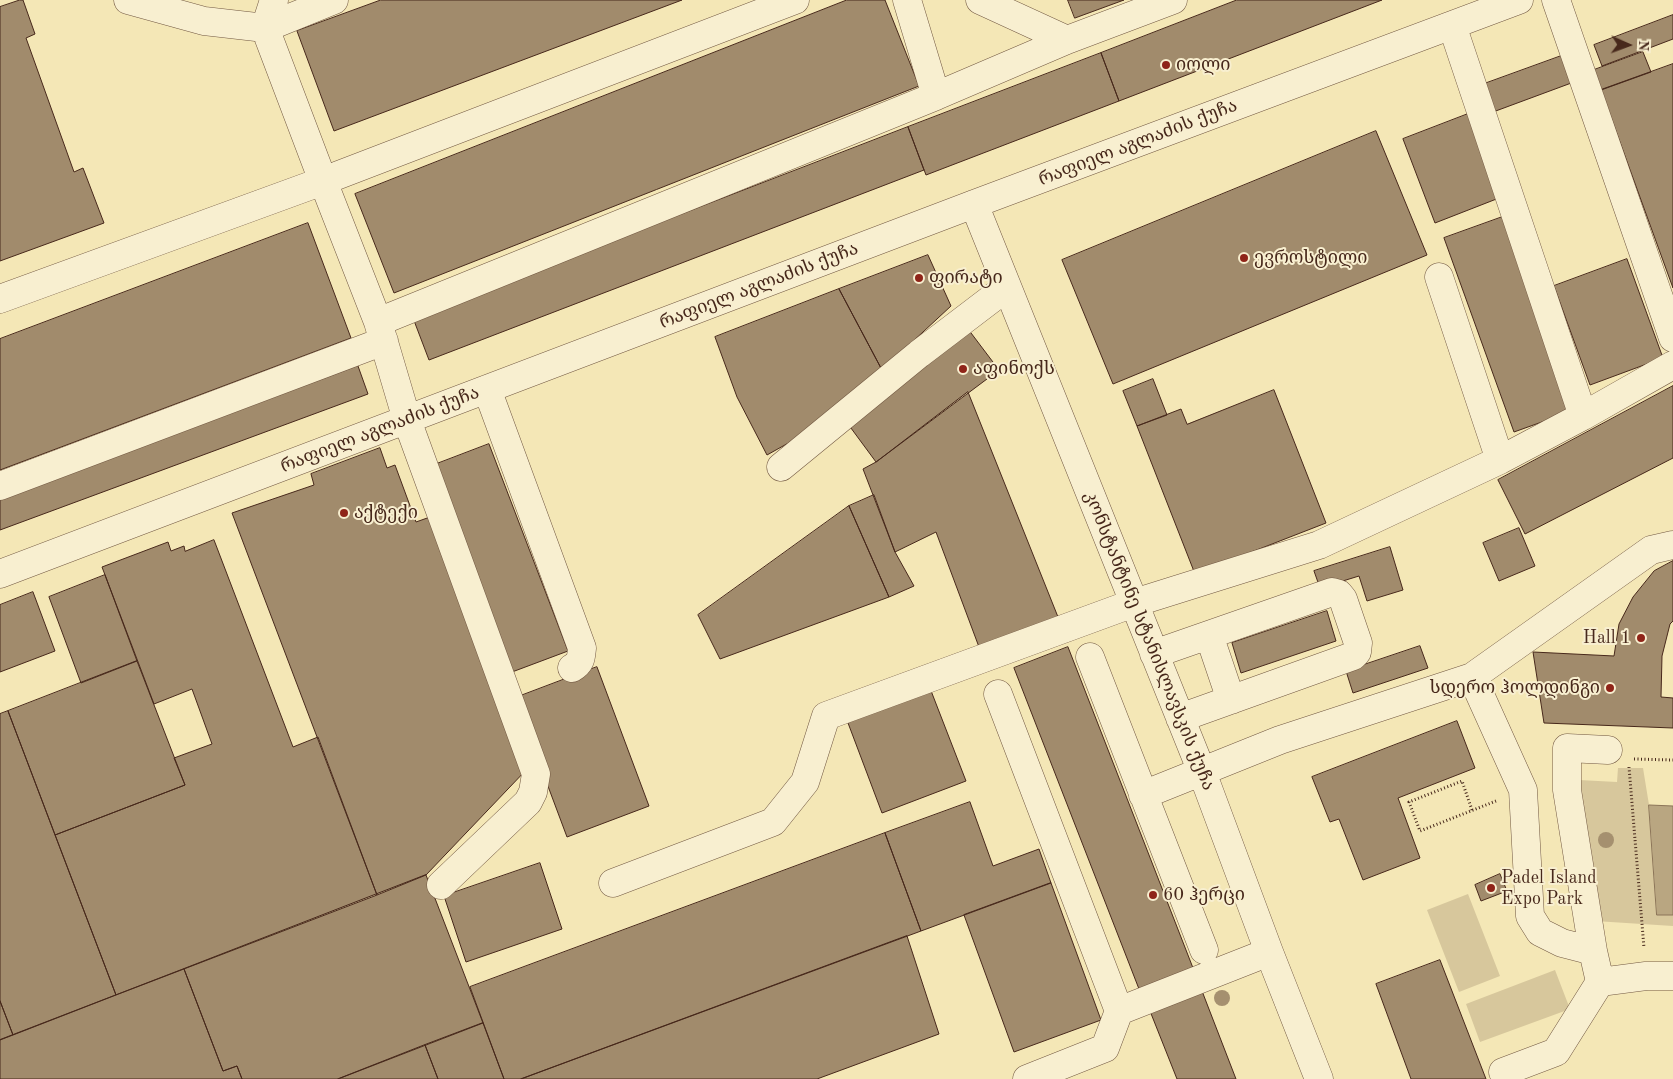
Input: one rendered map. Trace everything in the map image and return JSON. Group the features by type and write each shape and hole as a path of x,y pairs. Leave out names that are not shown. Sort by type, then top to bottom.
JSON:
{"street":[{"path":"128,0 204,21 265,28 334,0"},
{"path":"274,0 265,28 381,331 407,420 536,774 533,792 528,802 441,885"},
{"path":"0,300 323,181 795,0"},
{"path":"907,0 936,96"},
{"path":"980,0 1067,40"},
{"path":"0,486 381,331 1067,40 1173,0"},
{"name":"რაფიელ აგლაძის ქუჩა","path":"0,574 974,204 1519,0"},
{"path":"1556,0 1673,338"},
{"path":"1452,25 1583,416"},
{"name":"კონსტანტინე სტანისლავსკის ქუჩა","path":"974,204 1202,772 1319,1079"},
{"path":"1439,277 1500,460"},
{"path":"781,467 919,354 1007,287"},
{"path":"613,883 773,822 805,782 826,716 1134,603 1319,545 1500,460 1673,365"},
{"path":"487,389 582,648 581,660 578,665 572,668"},
{"path":"1143,795 1280,740 1472,677 1651,550 1673,545"},
{"path":"1154,654 1332,592 1340,594 1343,598 1358,643 1357,652 1353,656 1180,718"},
{"path":"1209,635 1231,700"},
{"path":"1090,657 1204,950"},
{"path":"1472,677 1523,790 1530,916 1540,932 1562,944 1593,951"},
{"path":"998,694 1119,1011 1105,1048 1027,1079"},
{"path":"1503,1072 1556,1052 1600,982 1593,951 1567,790 1567,748 1608,750"},
{"path":"1119,1011 1269,952"},
{"path":"1600,982 1646,976 1673,976"}],"path":[{"path":"1646,976 1629,768 1630,759 1673,760"},
{"path":"1472,810 1462,781 1409,802 1420,831 1523,790"}],"shaded area":[{"path":"1618,768 1643,768 1649,805 1657,914 1673,915 1673,926 1595,921 1579,780 1617,782"},
{"path":"1649,805 1673,806 1673,915 1657,915"},
{"path":"1468,894 1500,976 1459,992 1427,910"},
{"path":"1555,970 1570,1009 1480,1042 1466,1004"}],"building":[{"path":"23,0 35,34 26,38 74,172 83,168 104,223 0,261 0,7"},
{"path":"381,0 682,0 334,131 297,31"},
{"path":"847,0 885,0 919,86 394,293 355,194"},
{"path":"1068,0 1124,0 1075,18"},
{"path":"1237,0 1382,0 1119,101 1101,53"},
{"path":"1673,15 1673,39 1602,66 1594,45"},
{"path":"1643,52 1651,72 1601,90 1594,70"},
{"path":"1101,53 1119,101 926,175 908,127"},
{"path":"1564,55 1574,82 1493,112 1484,84"},
{"path":"1673,64 1673,288 1601,90"},
{"path":"1468,114 1499,198 1435,223 1403,139"},
{"path":"908,127 924,170 429,360 413,318"},
{"name":"ევროსტილი","path":"1376,131 1427,255 1113,384 1062,260"},
{"path":"1508,215 1578,409 1514,432 1444,238"},
{"path":"308,223 351,338 0,470 0,339"},
{"path":"928,255 951,306 882,370 839,289"},
{"path":"1627,259 1663,358 1590,385 1554,286"},
{"path":"839,289 882,370 817,427 767,455 737,397 715,337"},
{"path":"968,329 999,370 876,462 845,420"},
{"path":"358,366 368,394 0,530 0,499"},
{"path":"1153,379 1167,415 1137,426 1123,391"},
{"path":"1673,386 1673,458 1525,534 1498,480"},
{"path":"1274,390 1326,523 1195,574 1137,426 1181,409 1187,424"},
{"path":"968,392 1058,617 979,647 936,532 895,552 863,469 876,462"},
{"path":"489,444 568,651 512,672 434,465"},
{"path":"380,448 387,468 395,465 416,522 430,517 528,768 426,875 377,895 232,513 314,485 311,474"},
{"path":"874,495 895,552 914,586 889,597 849,506"},
{"path":"849,506 889,597 720,659 698,615"},
{"path":"1519,528 1535,566 1499,581 1483,543"},
{"path":"214,540 293,747 318,737 377,895 116,995 55,835 185,785 174,758 212,744 192,689 154,704 102,567 168,542 171,551 184,546 185,551"},
{"path":"1390,547 1403,590 1367,601 1359,576 1320,588 1314,571"},
{"name":"Hall 1","path":"1673,561 1673,621 1670,624 1662,656 1661,697 1673,698 1673,728 1544,723 1533,652 1614,656 1619,624 1633,597 1654,571"},
{"path":"105,575 137,661 81,683 49,597"},
{"path":"33,592 55,651 0,672 0,605"},
{"path":"1327,611 1336,641 1241,673 1232,643"},
{"path":"1420,646 1428,668 1353,693 1346,671"},
{"path":"1068,647 1193,968 1139,989 1014,668"},
{"path":"137,661 185,785 55,835 8,711"},
{"path":"597,667 649,806 567,837 515,698"},
{"path":"928,683 966,781 882,813 845,715"},
{"path":"8,711 116,995 13,1035 0,1001 0,714"},
{"path":"1457,721 1475,768 1398,798 1420,858 1363,880 1339,819 1330,822 1312,777"},
{"path":"970,802 993,866 1039,849 1051,883 921,931 885,833"},
{"path":"885,833 921,931 521,1079 504,1079 470,987"},
{"path":"540,863 562,929 466,962 444,896"},
{"name":"Padel Island Expo Park","path":"1500,874 1507,891 1481,901 1475,885"},
{"path":"426,875 483,1023 338,1079 242,1079 237,1066 223,1071 184,969"},
{"path":"1051,883 1101,1020 1014,1052 964,915"},
{"path":"907,936 939,1034 817,1079 521,1079"},
{"path":"1440,960 1486,1079 1411,1079 1376,984"},
{"path":"184,969 223,1071 237,1066 242,1079 0,1079 0,1040"},
{"path":"1202,991 1236,1079 1177,1079 1150,1011"},
{"path":"0,1001 13,1035 0,1040"},
{"path":"483,1023 504,1079 438,1079 425,1045"},
{"path":"425,1045 438,1079 338,1079"}],"place":[{"name":"იოლი","path":"1166,65"},
{"name":"ევროსტილი","path":"1244,258"},
{"name":"ფირატი","path":"919,278"},
{"name":"აფინოქს","path":"963,369"},
{"name":"აქტექი","path":"344,513"},
{"name":"Hall 1","path":"1641,638"},
{"name":"სდერო ჰოლდინგი","path":"1610,688"},
{"name":"Padel Island Expo Park","path":"1491,888"},
{"name":"60 ჰერცი","path":"1153,895"}]}
